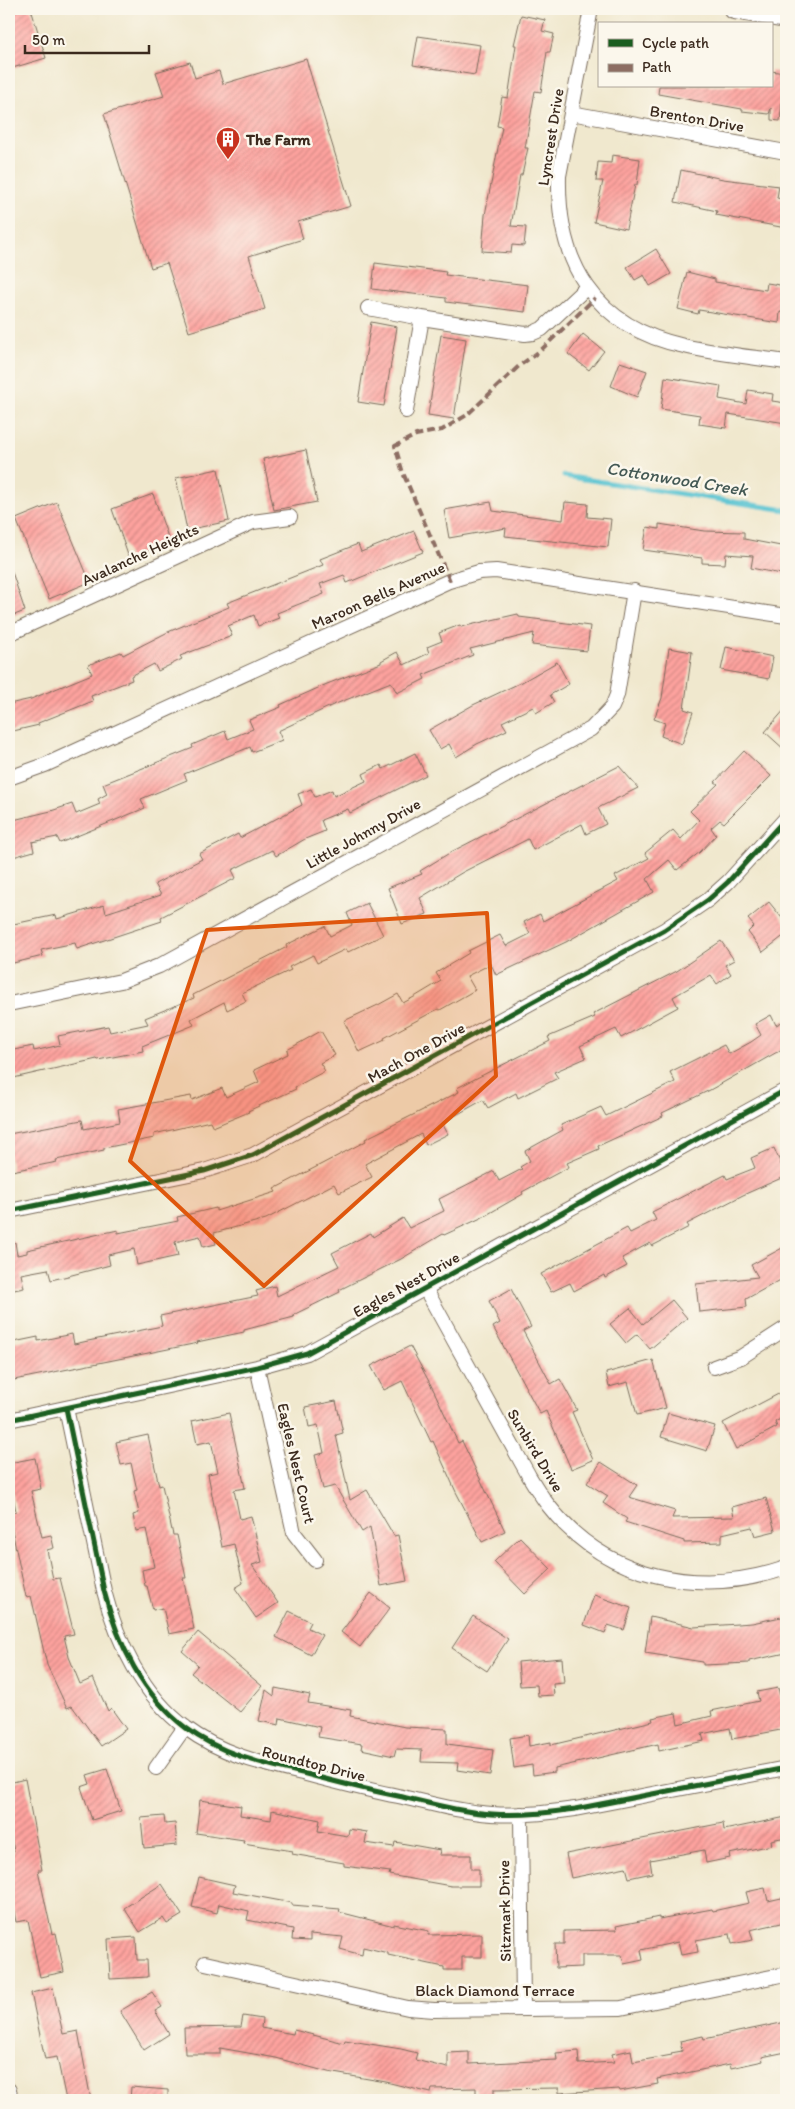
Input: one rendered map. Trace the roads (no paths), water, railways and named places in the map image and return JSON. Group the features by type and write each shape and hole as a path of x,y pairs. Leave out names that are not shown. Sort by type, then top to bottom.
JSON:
{"main road":[{"path":"734,9 786,18"}],"street":[{"name":"Lyncrest Drive","path":"591,9 559,176 558,201 562,228 571,257 587,287 607,310 622,321 652,337 684,346 786,362"},
{"name":"Brenton Drive","path":"571,113 786,152"},
{"path":"368,308 525,334 534,333 542,329 587,287"},
{"path":"406,411 422,318"},
{"name":"Avalanche Heights","path":"9,634 253,522 290,517"},
{"name":"Maroon Bells Avenue","path":"9,778 46,765 464,576 479,572 496,571 786,616"},
{"name":"Little Johnny Drive","path":"9,1004 121,981 159,966 591,728 612,707 617,695 634,591"},
{"name":"Mach One Drive","path":"9,1211 204,1171 253,1155 664,930 708,900 728,882 786,818"},
{"name":"Eagles Nest Drive","path":"9,1420 257,1367 307,1353 786,1090"},
{"name":"Sunbird Drive","path":"425,1288 529,1476 548,1505 591,1546 621,1563 649,1574 678,1581 707,1583 738,1580 786,1568"},
{"path":"714,1367 740,1357 786,1328"},
{"name":"Eagles Nest Court","path":"257,1367 294,1533 315,1560"},
{"name":"Roundtop Drive","path":"66,1408 111,1619 132,1664 161,1704 185,1727 206,1741 238,1756 261,1763 373,1791 470,1812 521,1814 575,1809 786,1768"},
{"path":"156,1768 185,1727"},
{"name":"Sitzmark Drive","path":"521,1814 523,2008"},
{"name":"Black Diamond Terrace","path":"204,1963 421,2010 622,2008 786,1974"},
{"path":"9,2090 11,2100"}],"waterway":[{"name":"Cottonwood Creek","path":"564,476 786,510"}],"place":[{"name":"The Farm","path":"228,160"}]}
